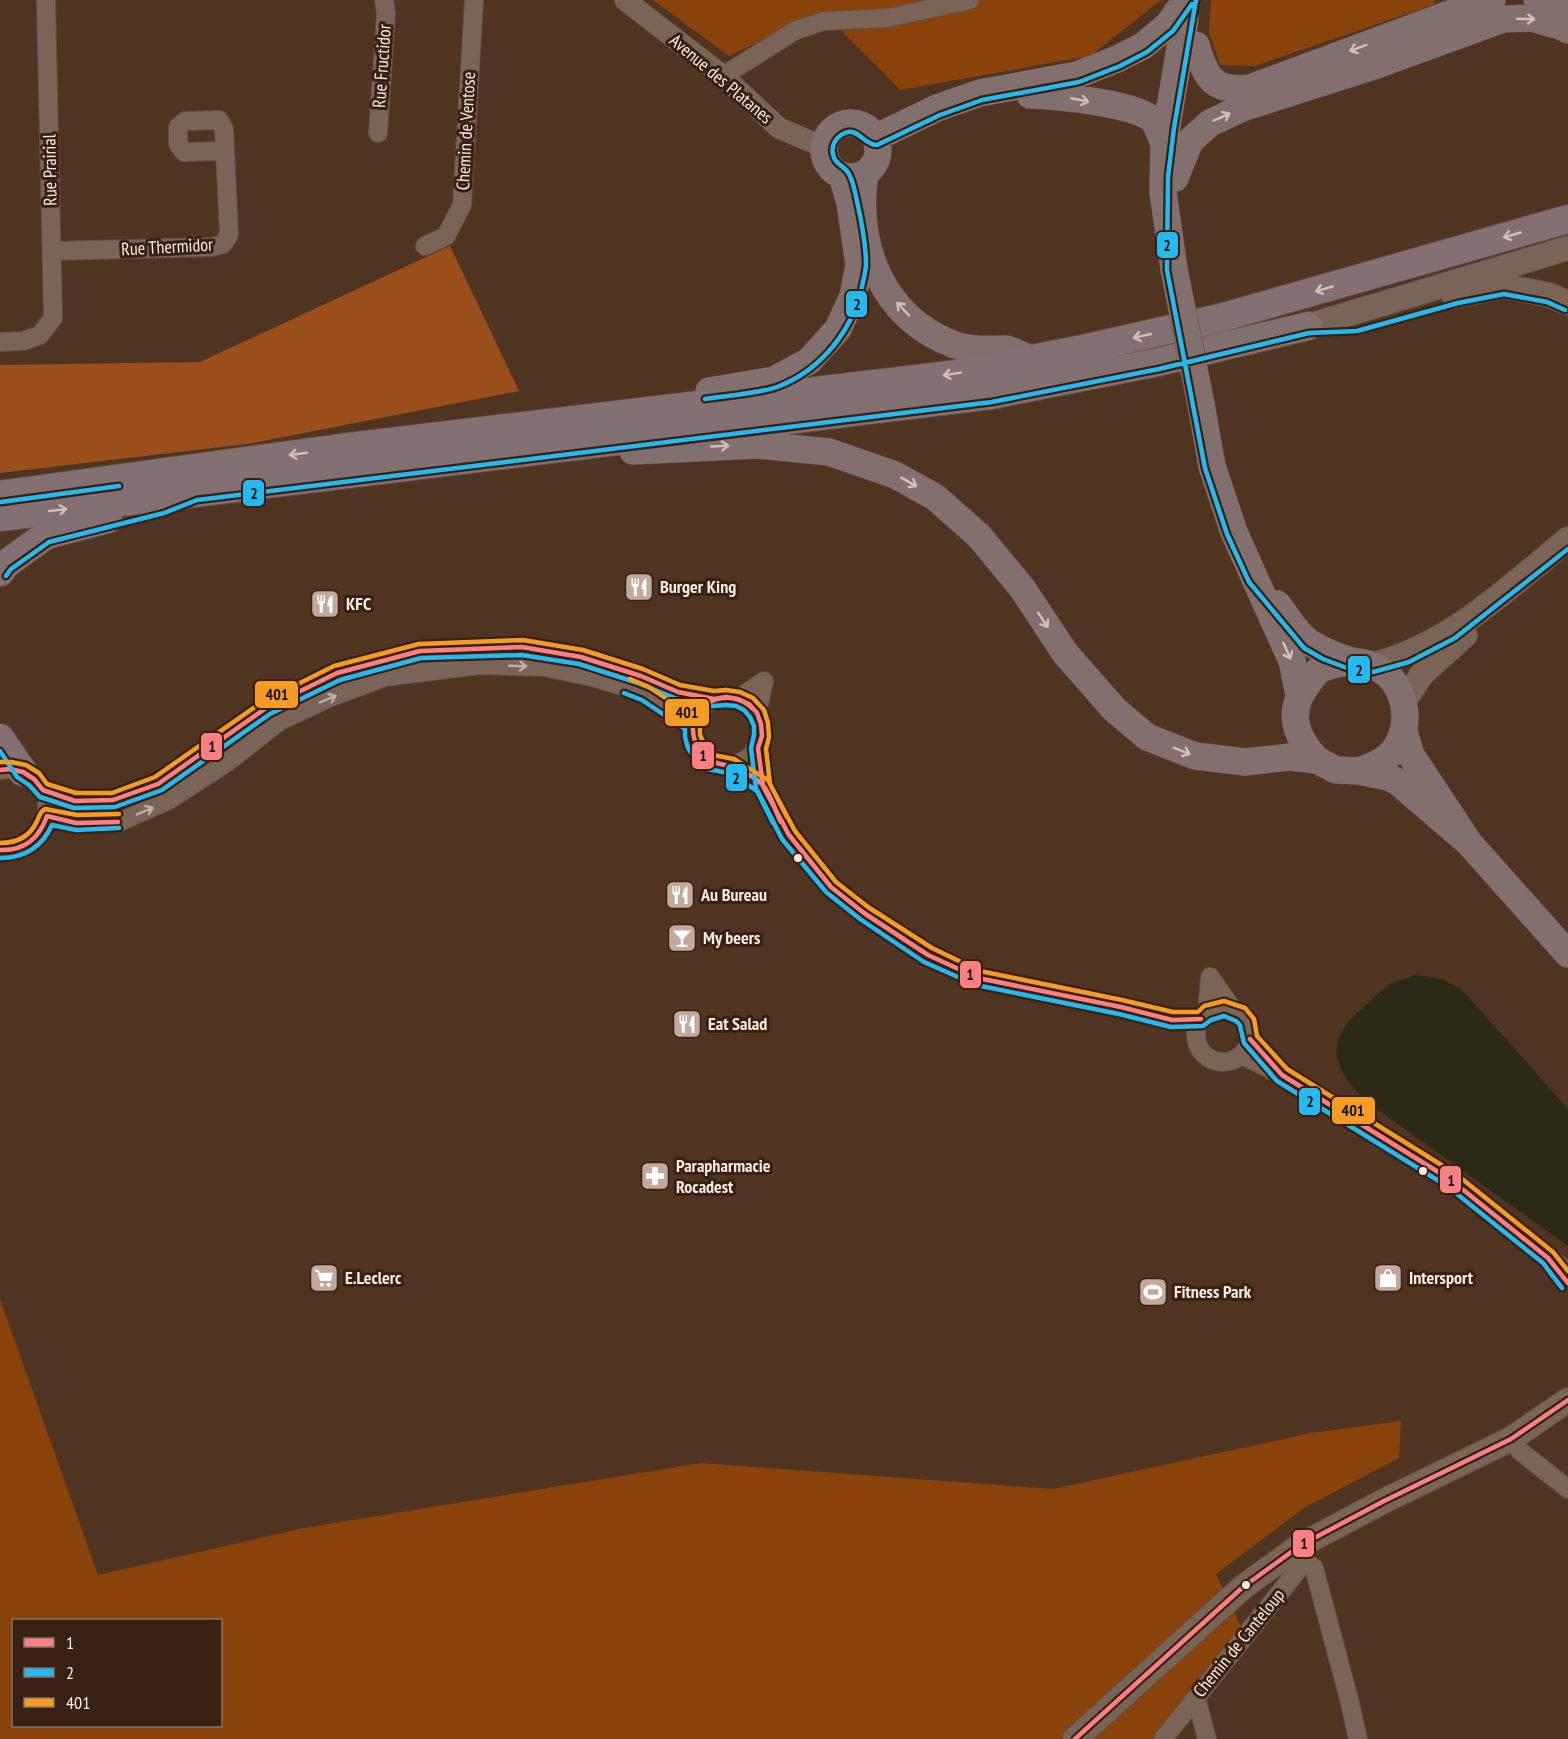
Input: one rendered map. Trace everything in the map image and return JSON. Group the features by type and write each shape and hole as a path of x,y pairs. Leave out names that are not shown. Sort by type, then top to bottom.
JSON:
{"highway":[{"path":"0,495 356,446 939,376 1031,359 1220,318 1568,219"},
{"path":"0,517 991,394 1158,363 1308,326"},
{"path":"0,572 6,564 46,535 162,506 195,493"},
{"path":"0,738 22,777"}],"main road":[{"path":"875,138 937,108 980,93 1077,75 1117,58 1143,46 1168,25 1187,0"},
{"path":"1187,0 1164,143 1163,192 1174,269 1212,466 1234,532 1292,661 1299,694"},
{"path":"1174,269 1175,178 1181,129 1204,0"},
{"path":"1537,0 1568,9"},
{"path":"1196,45 1204,71 1215,83 1231,90 1250,88 1473,9 1503,19 1532,18 1568,30"},
{"path":"1175,178 1190,141 1210,123 1242,108 1371,68 1473,9"},
{"path":"980,93 1061,96 1136,111 1154,121 1164,143"},
{"path":"843,124 862,125 875,138 878,153 876,161 854,174 835,172 825,159 825,143 829,135 843,124"},
{"path":"854,174 862,194 863,230 871,260 889,294 905,312 939,338 957,346 983,351 1008,349 1031,359"},
{"path":"356,446 513,415 714,391 774,380 808,361 838,329 853,296 859,265 850,203 854,174"},
{"path":"1308,326 1568,248"},
{"path":"1308,326 1356,324 1456,296 1504,286 1549,295 1568,303"},
{"path":"452,460 758,444 829,452 895,475 935,497 979,536 1022,588 1065,653 1114,709 1148,737 1195,756 1245,762 1290,757 1317,760"},
{"path":"1568,539 1452,632 1406,655 1319,670 1299,694 1295,709 1296,726 1303,745 1317,760 1336,770 1359,771 1388,777 1398,782 1469,843 1568,954"},
{"path":"1404,701 1422,674 1456,641 1568,554"},
{"path":"1255,578 1308,642 1326,652 1361,663 1393,680 1404,701 1406,718 1404,732 1394,751 1379,763 1359,771"},
{"path":"1404,732 1411,755 1469,843"},
{"path":"1075,1739 1243,1587 1303,1553 1384,1501 1511,1439 1567,1403"}],"street":[{"name":"Rue Prairial","path":"0,342 23,341 40,335 53,318 46,0"},
{"name":"Rue Fructidor","path":"378,133 386,14 384,0"},
{"name":"Chemin de Ventose","path":"425,246 446,236 462,205 474,0"},
{"name":"Avenue des Platanes","path":"625,0 723,76 779,128 814,143 825,143"},
{"path":"723,76 796,30 824,21 887,18 970,0"},
{"name":"Rue Thermidor","path":"52,251 212,247 223,243 230,234 225,151"},
{"path":"22,777 75,801 113,800 158,784 266,708 337,672 420,651 522,647 581,657 640,676 678,693 714,699 726,697 738,699 749,704 757,713 762,736 758,748 751,757 741,763 731,766 710,762 695,746 692,736 696,715 704,705 714,699"},
{"path":"48,816 76,823 119,822 169,800 229,761 280,721 331,697 395,675 479,665 544,667 592,677 645,693 693,725"},
{"path":"738,699 764,681 757,713"},
{"path":"758,748 763,786 789,835 831,887 864,913 928,955 978,978 1121,1007 1172,1020 1201,1022 1225,1008 1233,1010 1247,1022 1246,1047 1234,1060 1216,1062 1201,1053 1201,1022 1210,977 1233,1010"},
{"path":"731,766 763,786"},
{"path":"0,850 15,850 37,838 48,816 47,802 22,777"},
{"path":"1246,1047 1282,1075 1451,1180 1568,1272"},
{"path":"1548,1258 1568,1283"},
{"path":"1511,1439 1520,1451 1568,1489"},
{"path":"1303,1553 1314,1568 1358,1739"},
{"name":"Chemin de Canteloup","path":"1163,1739 1303,1553"},
{"path":"1196,1698 1206,1739"}],"shaded area":[{"path":"653,0 1161,0 1090,56 900,90 823,12 729,56"},
{"path":"1211,0 1435,0 1433,5 1255,66 1220,65 1209,32"},
{"path":"450,246 519,391 247,444 0,473 0,365 200,362"},
{"path":"1417,975 1442,979 1462,990 1568,1109 1568,1246 1370,1104 1347,1079 1340,1067 1337,1055 1338,1043 1352,1018 1387,986"},
{"path":"0,1299 98,1575 304,1528 701,1463 1053,1489 1311,1433 1401,1421 1399,1458 1304,1508 1216,1574 1242,1629 1159,1739 0,1739"}],"transit line":[{"name":"2","path":"1196,0 1168,177 1167,270 1205,468 1227,534 1249,582 1304,648 1323,659 1347,668 1373,672 1409,662 1455,638 1568,549"},
{"name":"2","path":"705,399 761,391 793,380 822,359 834,346 852,316 859,299 866,269 866,257 862,224 852,181 847,171 834,157 833,146 839,137 847,132 856,133 868,142 877,145 940,115 982,100 1079,82 1120,66 1147,52 1173,31 1192,4"},
{"name":"2","path":"6,576 11,569 49,542 164,513 197,500 992,402 1159,369 1309,333 1357,331 1458,303 1504,294 1547,302 1565,310"},
{"name":"2","path":"1,502 119,486"},
{"name":"401","path":"0,762 26,765 39,773 47,784 76,793 112,793 155,777 262,702 334,666 419,644 523,640 583,650 643,669 680,685 714,691 740,692 753,698 764,710 768,723 769,737 766,749 770,784 795,831 836,882 868,907 932,948 980,971 1173,1012 1198,1012 1204,1006 1224,1001 1245,1008 1254,1019 1257,1036 1287,1069 1456,1174 1553,1252 1568,1271"},
{"name":"1","path":"0,770 10,769 23,772 34,779 43,790 75,801 113,800 158,784 266,708 337,673 420,651 522,647 581,657 641,676 678,692 714,699 726,697 738,699 749,704 757,713 761,724 762,736 758,748 763,786 789,835 831,887 864,913 928,955 978,978 1121,1007 1172,1020 1201,1019"},
{"name":"2","path":"0,751 17,777 29,785 40,797 74,808 115,807 162,790 270,714 340,680 421,658 522,655 579,664 638,683 677,699 713,706 736,706 744,710 754,726 751,748 756,788 782,839 826,892 860,919 924,962 976,985 1171,1027 1203,1026 1211,1020 1224,1016 1236,1021 1240,1025 1244,1043 1277,1081 1447,1186 1543,1263 1562,1288"},
{"name":"401","path":"630,679 649,687 698,720 700,735 707,750 713,755 734,759 768,780 787,817"},
{"name":"2","path":"624,693 642,700 685,729 688,748 696,760 707,769 729,773 757,791 773,823"},
{"name":"1","path":"753,709 743,701 731,698 720,698 710,702 695,718 693,729 695,741 701,753 708,760 738,769 762,784 781,822"},
{"name":"401","path":"0,843 12,842 27,835 45,809 77,815 119,814"},
{"name":"1","path":"0,850 9,850 30,842 40,831 47,816 76,823 118,822"},
{"name":"2","path":"0,858 17,856 31,850 43,839 52,825 76,830 119,828"},
{"name":"1","path":"1250,1039 1282,1075 1451,1180 1548,1258 1568,1283"},
{"name":"1","path":"1075,1739 1243,1587 1301,1545 1384,1501 1511,1439 1568,1400"}],"place":[{"name":"Burger King","path":"639,587"},
{"name":"KFC","path":"325,604"},
{"name":"Au Bureau","path":"680,895"},
{"name":"My beers","path":"682,938"},
{"name":"Eat Salad","path":"687,1024"},
{"name":"Parapharmacie Rocadest","path":"655,1176"},
{"name":"E.Leclerc","path":"324,1278"},
{"name":"Intersport","path":"1388,1278"},
{"name":"Fitness Park","path":"1153,1292"}]}
